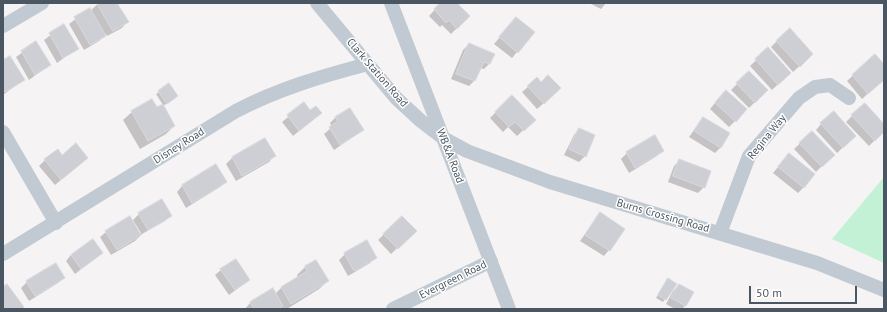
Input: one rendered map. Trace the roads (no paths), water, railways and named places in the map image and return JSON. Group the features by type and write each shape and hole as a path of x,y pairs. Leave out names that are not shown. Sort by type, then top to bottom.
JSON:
{"street":[{"path":"3,26 42,3"},
{"name":"Clark Station Road","path":"317,3 408,110 443,138"},
{"name":"WB&A Road","path":"394,5 443,138 509,309"},
{"name":"Disney Road","path":"3,254 56,223 230,114 255,101 324,75 368,64"},
{"name":"Regina Way","path":"720,233 749,156 799,98 815,87 830,85 848,98"},
{"path":"3,132 56,223"},
{"name":"Burns Crossing Road","path":"443,138 467,151 542,179 817,263 884,290"},
{"name":"Evergreen Road","path":"393,309 491,261"}]}
